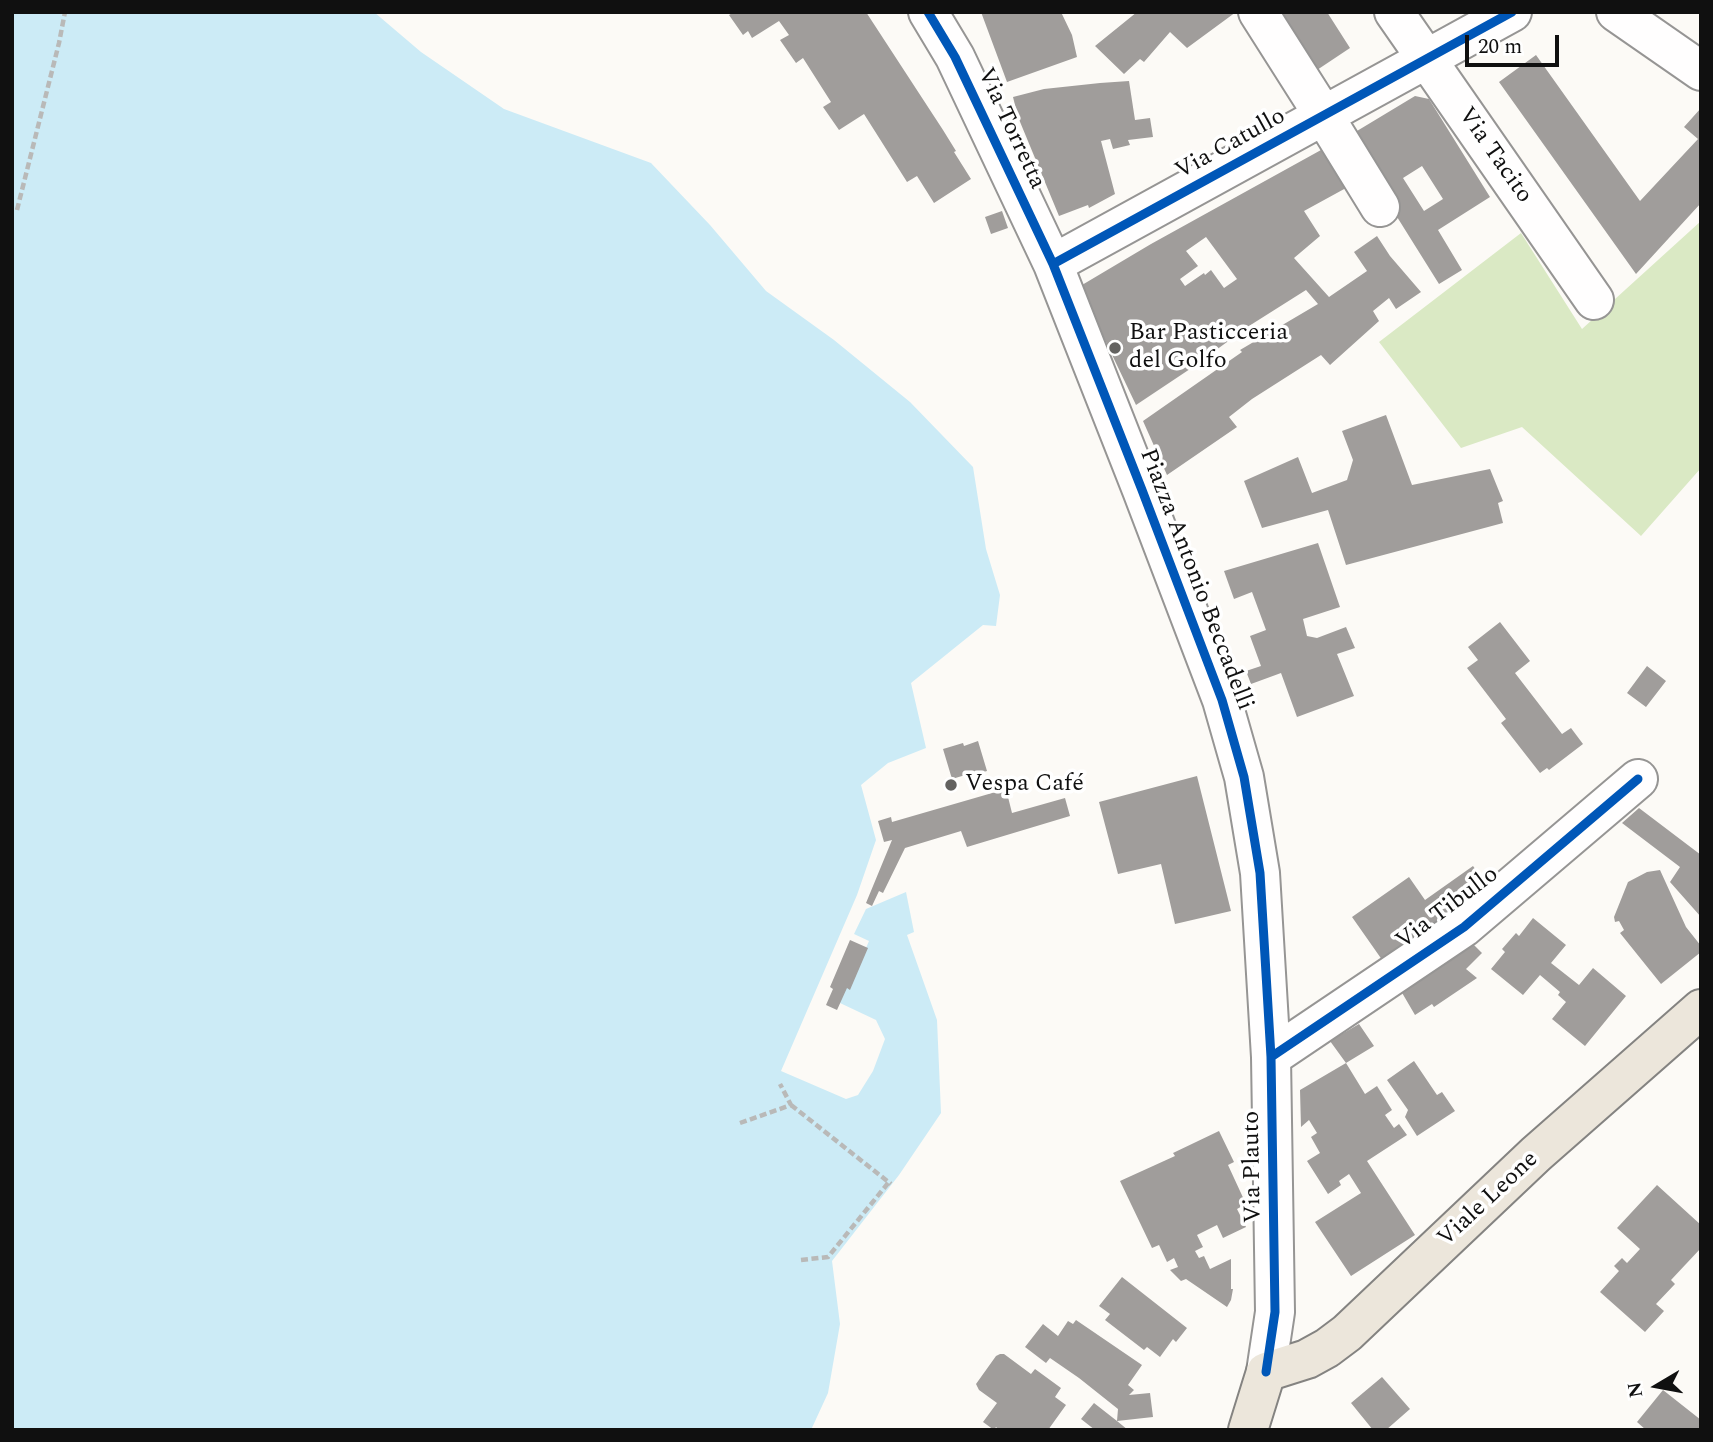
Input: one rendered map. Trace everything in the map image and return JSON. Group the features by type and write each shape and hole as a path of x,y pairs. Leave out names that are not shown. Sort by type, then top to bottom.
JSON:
{"main road":[{"name":"Viale Leone","path":"1266,1372 1307,1359 1347,1333 1536,1154 1701,1009"},
{"name":"Via Plauto","path":"1248,1430 1266,1372"}],"street":[{"name":"Via Torretta","path":"928,12 955,57 1053,264"},
{"path":"1258,12 1380,207"},
{"name":"Via Tacito","path":"1394,12 1594,300"},
{"name":"Via Catullo","path":"1053,264 1512,12"},
{"path":"1616,12 1701,71"},
{"name":"Piazza Antonio Beccadelli","path":"1053,264 1222,700 1244,777 1260,873 1266,961"},
{"name":"Via Tibullo","path":"1271,1057 1464,927 1638,779"},
{"name":"Via Plauto","path":"1266,961 1271,1057 1275,1312 1266,1372"}],"path":[{"path":"17,210 65,12"},
{"path":"780,1084 791,1105 890,1183 828,1257 801,1260"},
{"path":"740,1123 791,1105"}],"green space":[{"path":"1701,221 1701,468 1641,536 1522,427 1461,448 1379,342 1521,233 1582,329"}],"water":[{"path":"14,12 374,12 421,52 504,109 651,163 710,225 766,291 834,340 910,402 973,467 986,549 1000,595 996,626 983,625 911,683 926,748 888,763 861,785 876,840 857,895 781,1071 846,1099 858,1095 873,1071 885,1039 876,1020 840,1003 844,985 851,983 869,941 854,934 866,909 906,892 914,932 907,935 937,1020 941,1113 899,1175 832,1261 840,1324 828,1393 811,1430 12,1430"}],"building":[{"path":"734,12 866,12 943,130 971,179 934,203 917,176 907,182 864,114 839,130 823,107 831,102 803,58 796,63 780,40 789,35 779,21 752,38 748,31 743,35 729,15"},
{"path":"981,12 1061,12 1072,35 1077,57 1007,82"},
{"path":"1137,12 1236,12 1187,48 1170,32 1144,62 1140,59 1124,74 1095,46"},
{"path":"1270,12 1327,12 1350,48 1311,74"},
{"path":"1536,55 1640,201 1698,139 1684,127 1701,108 1701,203 1636,274 1499,82"},
{"path":"1129,81 1135,120 1150,118 1153,137 1128,140 1130,145 1113,149 1110,139 1101,141 1115,194 1089,208 1088,205 1059,216 1018,117 1013,97 1044,89"},
{"path":"1415,96 1429,99 1490,197 1438,230 1462,270 1439,284 1347,137","holes":["1422,166 1443,199 1424,211 1403,178"]},
{"path":"1321,150 1346,188 1304,211 1320,236 1294,258 1329,297 1367,271 1354,252 1377,236 1390,256 1421,292 1396,309 1389,298 1373,311 1379,321 1330,365 1321,355 1252,399 1229,417 1237,427 1167,475 1143,421 1242,352 1240,350 1318,304 1306,290 1249,326 1136,405 1094,317 1082,285","holes":["1206,237 1237,279 1224,288 1211,270 1185,286 1180,279 1198,266 1186,251"]},
{"path":"1002,211 1008,228 991,234 985,217"},
{"path":"1386,415 1412,485 1490,469 1503,501 1498,503 1503,523 1346,565 1328,510 1262,528 1244,481 1298,457 1312,493 1347,480 1353,460 1342,431"},
{"path":"1318,543 1340,607 1303,619 1307,636 1317,638 1346,627 1355,648 1337,654 1354,696 1297,717 1281,673 1251,684 1246,671 1261,666 1250,636 1266,630 1252,592 1234,599 1224,571"},
{"path":"1500,622 1530,661 1515,673 1562,734 1571,728 1583,744 1549,770 1547,768 1540,773 1501,723 1506,719 1467,668 1478,660 1468,647"},
{"path":"1647,666 1666,681 1646,707 1627,693"},
{"path":"978,741 987,771 952,779 943,749"},
{"path":"1197,776 1231,911 1175,924 1161,864 1118,874 1099,802"},
{"path":"1006,789 1012,813 1065,798 1070,816 967,847 961,831 905,848 883,893 879,891 872,906 866,903 892,840 884,842 878,821 891,817 892,822"},
{"path":"1639,808 1701,855 1701,917 1670,882 1680,867 1622,823"},
{"path":"1473,866 1491,891 1392,974 1352,917 1409,877 1425,900"},
{"path":"1660,870 1686,927 1701,946 1701,952 1661,984 1620,933 1624,930 1619,921 1615,922 1614,917 1628,882 1647,872"},
{"path":"1533,918 1566,945 1551,963 1579,985 1593,968 1626,996 1585,1046 1552,1019 1566,1002 1558,995 1560,992 1540,975 1523,995 1491,969 1505,952 1502,949 1516,933 1519,936"},
{"path":"850,940 868,948 850,990 847,988 837,1010 826,1005 833,989 830,987"},
{"path":"1470,941 1482,953 1466,969 1477,978 1434,1007 1432,1004 1415,1015 1401,991"},
{"path":"1359,1024 1374,1046 1346,1063 1330,1041"},
{"path":"1414,1061 1437,1095 1442,1092 1455,1111 1417,1136 1405,1117 1408,1110 1387,1080"},
{"path":"1346,1063 1365,1094 1377,1086 1392,1110 1385,1115 1394,1128 1399,1124 1407,1135 1367,1161 1415,1235 1351,1276 1315,1222 1361,1193 1349,1174 1339,1181 1341,1185 1328,1194 1307,1161 1320,1153 1311,1137 1317,1133 1309,1120 1301,1127 1300,1090"},
{"path":"1219,1131 1234,1162 1228,1165 1246,1204 1237,1209 1246,1227 1223,1238 1217,1225 1197,1235 1203,1247 1195,1251 1199,1258 1204,1256 1210,1269 1231,1259 1233,1289 1227,1307 1186,1279 1181,1281 1170,1270 1178,1267 1174,1258 1167,1262 1159,1245 1152,1248 1120,1181 1175,1156 1173,1153"},
{"path":"1657,1185 1701,1225 1701,1248 1671,1280 1675,1284 1656,1304 1664,1311 1645,1332 1600,1292 1619,1271 1614,1266 1622,1258 1627,1263 1640,1249 1617,1228"},
{"path":"1122,1277 1187,1328 1176,1342 1173,1339 1160,1357 1147,1347 1144,1350 1105,1320 1110,1314 1099,1306"},
{"path":"1076,1320 1142,1365 1128,1385 1134,1390 1129,1395 1150,1393 1153,1417 1117,1421 1118,1409 1050,1358 1046,1363 1025,1347 1043,1324 1058,1336 1068,1321 1073,1324"},
{"path":"1000,1354 1004,1354 1031,1374 1035,1369 1061,1388 1055,1397 1066,1405 1048,1430 999,1430 996,1427 994,1430 983,1422 997,1403 979,1390 976,1384"},
{"path":"1382,1377 1410,1409 1386,1430 1373,1430 1351,1403"},
{"path":"1663,1390 1701,1420 1701,1430 1646,1430 1637,1422"},
{"path":"1094,1403 1128,1430 1095,1430 1081,1419"}],"cycle path":[{"path":"928,12 955,57 1053,264 1222,700 1244,777 1260,873 1271,1057 1275,1312 1266,1372"},
{"path":"1053,264 1512,12"},
{"path":"1271,1057 1464,927 1638,779"}],"place":[{"name":"Bar Pasticceria del Golfo","path":"1115,348"},
{"name":"Vespa Café","path":"951,785"}]}
